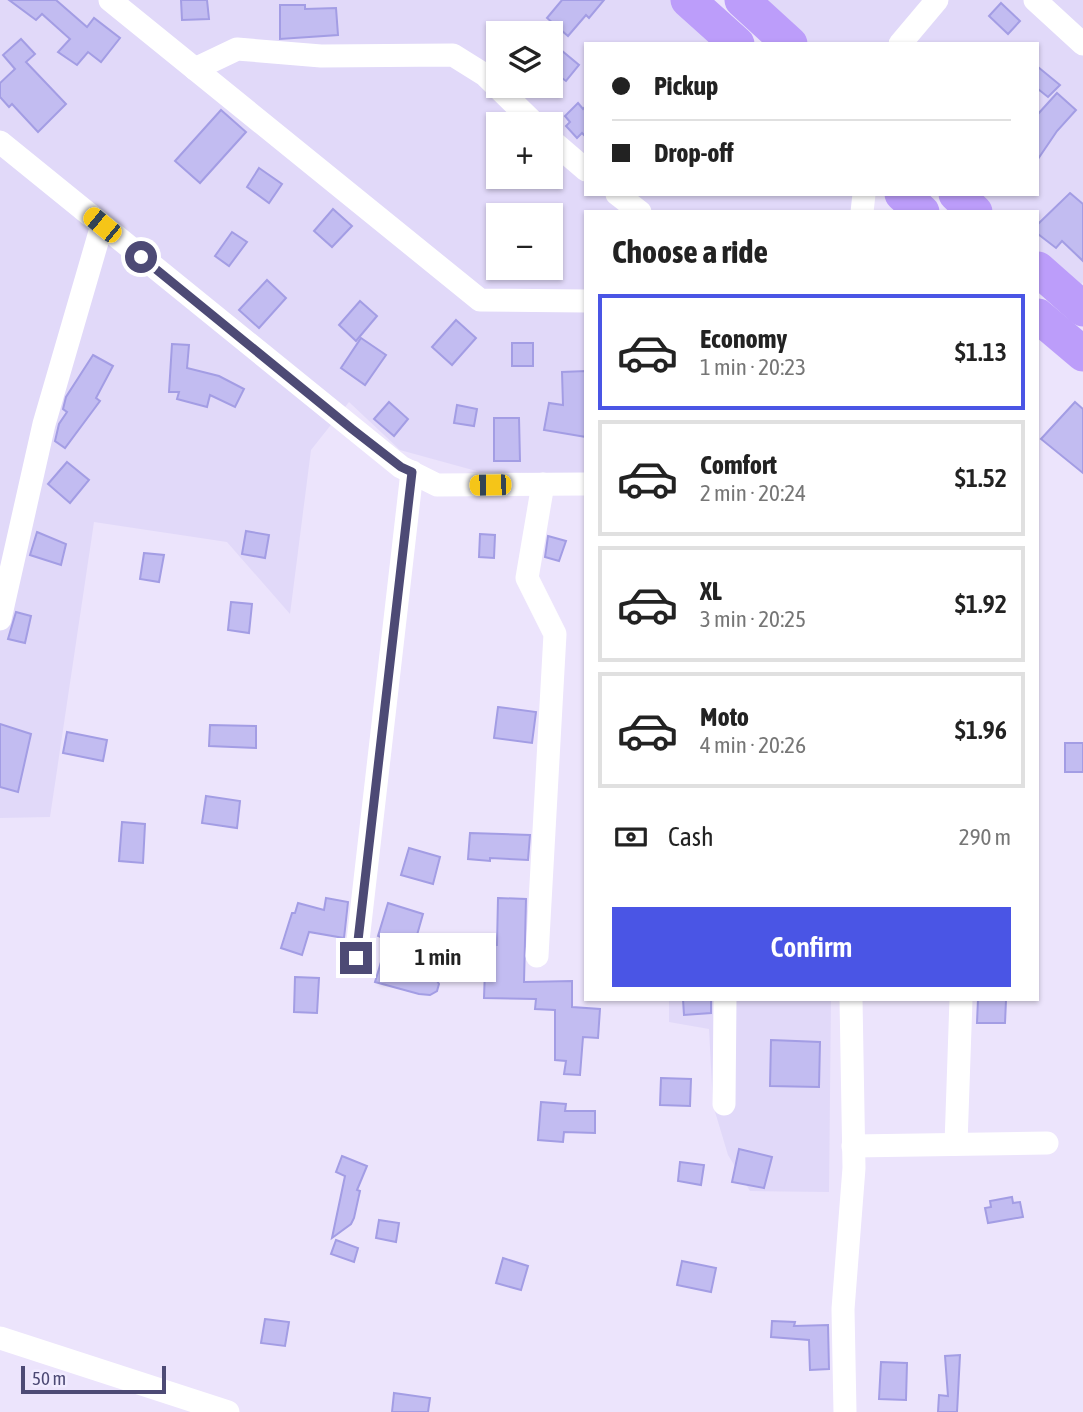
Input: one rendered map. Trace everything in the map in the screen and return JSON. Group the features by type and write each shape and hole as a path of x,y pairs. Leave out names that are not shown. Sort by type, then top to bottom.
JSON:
{"main road":[{"path":"688,0 735,42"},
{"path":"742,0 788,42"},
{"path":"904,196 920,210"},
{"path":"958,196 973,210"},
{"path":"1039,270 1081,302"},
{"path":"1039,317 1083,354"}],"street":[{"path":"110,0 480,300 584,301"},
{"path":"902,42 937,0"},
{"path":"1035,0 1083,44"},
{"path":"195,69 237,49 321,56 453,55 485,75 524,112"},
{"path":"0,142 401,467 437,485 584,484"},
{"path":"563,150 584,168"},
{"path":"620,196 637,210"},
{"path":"0,619 44,424 102,225"},
{"path":"356,958 412,472"},
{"path":"537,956 555,634 527,578 543,484"},
{"path":"724,1104 726,1001"},
{"path":"845,1412 843,1309 854,1168 851,1001"},
{"path":"956,1144 961,1001"},
{"path":"853,1146 1047,1143"},
{"path":"0,1338 228,1412"}],"shaded area":[{"path":"0,0 688,0 735,42 584,42 584,196 863,196 860,210 584,210 584,474 480,472 400,450 349,402 311,450 290,614 227,542 94,522 50,817 0,818"},
{"path":"728,0 1083,0 1083,282 1065,302 1039,278 1039,210 963,210 947,196 1039,196 1039,42 775,42"},
{"path":"669,1001 831,1001 829,1192 750,1191 728,1155 713,1105 709,1029 669,1022"}],"building":[{"path":"9,0 56,0 87,27 94,18 120,38 101,62 88,52 77,65 58,52 70,39 42,14 36,20"},
{"path":"181,0 207,0 209,19 182,20"},
{"path":"562,0 604,0 589,18 586,15 568,36 563,32 563,21 550,21 547,18"},
{"path":"1001,3 1020,21 1008,34 989,16"},
{"path":"280,5 305,5 305,9 336,8 338,35 280,39"},
{"path":"21,39 35,54 26,62 66,104 38,132 12,104 9,107 0,97 0,83 15,69 3,55"},
{"path":"563,52 579,65 566,81 563,79"},
{"path":"1039,68 1060,85 1048,97 1039,90"},
{"path":"1057,93 1076,110 1039,158 1039,113"},
{"path":"578,103 584,108 584,135 582,133 577,138 566,126 570,122 565,116"},
{"path":"221,110 246,132 200,183 175,161"},
{"path":"259,168 282,184 269,203 247,187"},
{"path":"1070,193 1083,204 1083,261 1062,241 1056,248 1039,235 1039,223"},
{"path":"333,209 352,226 332,247 314,231"},
{"path":"232,232 247,242 229,266 215,256"},
{"path":"267,280 286,298 259,328 239,310"},
{"path":"360,301 377,316 356,341 339,325"},
{"path":"456,320 476,338 452,365 432,347"},
{"path":"361,338 386,355 365,385 341,368"},
{"path":"512,343 533,343 533,366 512,366"},
{"path":"172,344 189,345 187,368 219,376 244,389 235,407 210,395 207,407 177,399 179,392 169,392"},
{"path":"93,355 113,366 96,398 100,401 65,448 55,441 59,424 67,412 63,409 66,397"},
{"path":"584,371 584,437 544,430 549,403 563,405 562,372"},
{"path":"389,402 408,419 394,436 374,419"},
{"path":"1075,402 1083,409 1083,473 1041,439"},
{"path":"457,405 477,409 474,426 454,423"},
{"path":"494,418 519,418 520,461 494,461"},
{"path":"67,462 89,480 70,503 48,484"},
{"path":"246,531 269,535 265,558 242,554"},
{"path":"37,532 66,544 61,565 30,555"},
{"path":"480,534 495,535 494,558 479,557"},
{"path":"548,536 566,541 559,561 545,557"},
{"path":"144,553 164,555 159,582 140,579"},
{"path":"231,602 252,604 249,633 228,630"},
{"path":"16,612 31,616 25,643 8,639"},
{"path":"498,707 536,712 532,743 494,738"},
{"path":"0,724 31,734 18,792 0,787"},
{"path":"210,725 256,726 256,748 209,746"},
{"path":"67,732 107,740 103,761 63,753"},
{"path":"1065,743 1083,743 1083,772 1065,772"},
{"path":"206,796 240,801 237,828 202,823"},
{"path":"122,822 145,824 143,863 119,861"},
{"path":"470,833 530,835 528,860 468,859"},
{"path":"409,848 440,857 433,884 401,875"},
{"path":"326,898 348,902 344,938 309,932 302,955 281,948 298,903 324,910"},
{"path":"498,898 526,899 524,982 572,981 572,1007 600,1009 598,1038 583,1037 580,1075 564,1074 566,1061 555,1060 555,1010 535,1009 536,999 484,998 485,969 491,970 494,945 497,945"},
{"path":"388,903 423,914 417,935 388,940 378,936"},
{"path":"384,952 421,962 418,975 435,978 439,984 437,991 430,995 419,994 375,982"},
{"path":"295,977 319,978 317,1013 294,1012"},
{"path":"683,1001 711,1001 711,1013 684,1015"},
{"path":"978,1001 1006,1001 1005,1023 977,1023"},
{"path":"771,1040 820,1042 819,1087 770,1086"},
{"path":"661,1078 691,1079 690,1106 660,1105"},
{"path":"541,1102 566,1104 565,1111 595,1111 595,1133 564,1132 563,1142 538,1140"},
{"path":"739,1149 772,1157 764,1188 732,1182"},
{"path":"342,1156 367,1166 357,1190 360,1191 354,1218 351,1224 332,1238 345,1176 336,1172"},
{"path":"680,1162 704,1165 701,1185 678,1181"},
{"path":"1012,1197 1013,1203 1020,1202 1023,1217 988,1223 985,1208 991,1207 990,1201"},
{"path":"379,1220 399,1223 396,1242 376,1238"},
{"path":"336,1240 358,1248 354,1262 331,1254"},
{"path":"503,1258 528,1266 521,1290 496,1283"},
{"path":"682,1261 716,1268 711,1292 677,1285"},
{"path":"265,1319 289,1322 285,1346 261,1343"},
{"path":"772,1321 795,1322 794,1326 828,1325 829,1369 810,1370 809,1340 771,1337"},
{"path":"960,1355 957,1412 938,1412 939,1395 948,1396 945,1356"},
{"path":"881,1362 907,1363 906,1400 879,1399"},
{"path":"394,1393 430,1398 428,1412 392,1412"}],"route":[{"path":"141,257 352,429 401,467 412,472 356,958"}]}
